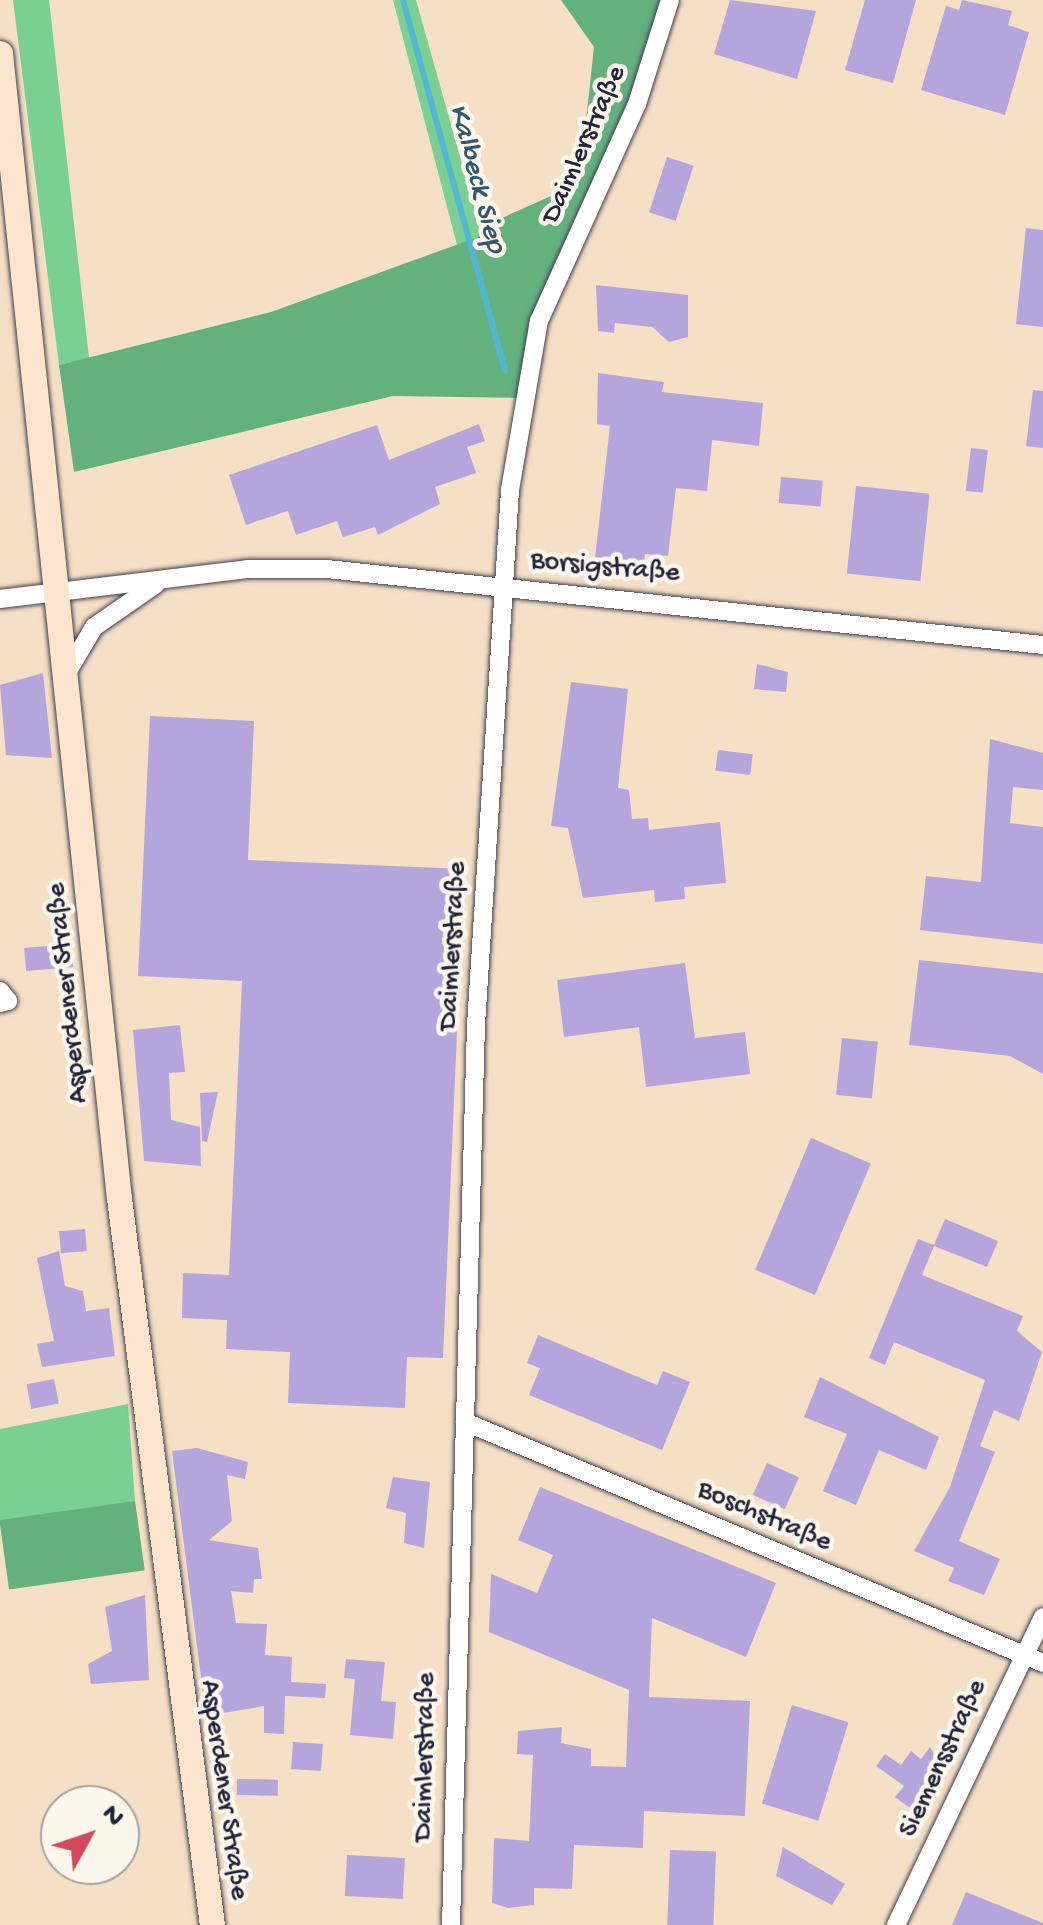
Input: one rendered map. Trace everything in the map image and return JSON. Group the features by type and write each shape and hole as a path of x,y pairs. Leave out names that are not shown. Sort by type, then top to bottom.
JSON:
{"main road":[{"name":"Asperdener Straße","path":"0,53 68,672 119,1198 212,1925"}],"street":[{"name":"Daimlerstraße","path":"451,1925 464,1422 502,586 540,321 637,104 670,0"},
{"name":"Borsigstraße","path":"0,599 60,597 161,581 327,570 1043,645"},
{"path":"68,672 94,627 161,581"},
{"name":"Boschstraße","path":"464,1422 1043,1664"},
{"name":"Siemensstraße","path":"896,1925 1043,1618"}],"green space":[{"path":"13,0 49,0 89,358 59,365"},
{"path":"393,0 416,0 480,228 479,237 457,245"},
{"path":"561,0 670,0 571,246 524,398 393,396 74,472 59,365 271,312 478,237 480,228 562,191 586,121 594,47"},
{"path":"128,1404 135,1501 0,1525 0,1429"},
{"path":"135,1501 145,1570 9,1589 0,1520"}],"building":[{"path":"730,0 816,11 797,79 714,54"},
{"path":"865,0 916,0 893,83 845,70"},
{"path":"962,0 1012,11 1008,25 1029,32 1005,115 921,90 946,6 959,10"},
{"path":"667,157 694,166 676,221 649,212"},
{"path":"1026,228 1043,230 1043,327 1016,324"},
{"path":"596,285 688,295 688,337 669,342 652,327 615,323 614,333 598,331"},
{"path":"598,373 664,382 662,392 763,403 759,446 712,440 707,491 676,488 668,556 645,554 643,573 594,567 610,426 597,424"},
{"path":"1033,390 1043,391 1043,448 1026,446"},
{"path":"479,424 485,441 467,447 476,473 435,487 440,504 378,535 375,527 343,537 337,521 296,535 288,511 246,525 229,475 377,425 389,460"},
{"path":"971,448 988,450 983,493 966,491"},
{"path":"781,477 823,481 821,507 779,503"},
{"path":"856,486 930,494 920,581 847,574"},
{"path":"757,664 788,672 786,692 754,689"},
{"path":"43,673 52,758 6,755 0,685"},
{"path":"571,682 628,689 618,788 629,790 632,819 648,818 649,830 720,822 726,883 684,887 685,899 655,902 654,890 583,898 568,828 551,826"},
{"path":"150,716 254,721 248,860 464,869 443,1358 407,1357 405,1408 288,1403 290,1352 226,1349 227,1320 182,1318 183,1273 229,1275 242,981 138,976"},
{"path":"990,739 1043,753 1043,790 1013,787 1010,823 1043,827 1043,944 920,930 926,876 981,882"},
{"path":"718,750 753,754 750,775 715,771"},
{"path":"71,944 73,967 26,971 24,948"},
{"path":"919,960 1043,973 1043,1074 1010,1056 909,1045"},
{"path":"685,963 695,1038 745,1032 750,1074 646,1087 639,1027 564,1037 557,980"},
{"path":"180,1025 185,1072 169,1073 171,1120 200,1127 201,1166 144,1161 133,1030"},
{"path":"842,1038 878,1042 872,1098 836,1095"},
{"path":"218,1092 207,1142 202,1141 200,1093"},
{"path":"811,1138 871,1163 815,1295 755,1270"},
{"path":"945,1219 998,1241 987,1267 934,1246 922,1275 1023,1316 1017,1331 1042,1352 1019,1421 994,1410 980,1446 995,1452 959,1541 1000,1559 984,1595 948,1581 954,1568 914,1551 950,1487 985,1380 894,1342 885,1365 869,1358 918,1239 934,1245"},
{"path":"85,1229 87,1251 61,1253 59,1231"},
{"path":"59,1251 65,1286 83,1291 86,1311 109,1308 115,1356 42,1367 37,1344 54,1341 37,1258"},
{"path":"538,1335 657,1385 663,1371 690,1382 662,1450 529,1395 540,1368 527,1363"},
{"path":"820,1377 939,1437 926,1470 879,1450 856,1505 823,1491 847,1434 804,1417"},
{"path":"54,1379 59,1404 31,1409 27,1384"},
{"path":"197,1448 248,1462 245,1479 227,1475 232,1521 209,1540 258,1548 262,1579 254,1579 253,1593 231,1591 236,1623 267,1624 265,1655 292,1657 291,1682 326,1684 325,1698 285,1696 284,1734 264,1733 264,1706 206,1716 172,1451"},
{"path":"767,1463 799,1477 785,1509 753,1495"},
{"path":"393,1477 430,1482 424,1548 404,1543 406,1513 386,1508"},
{"path":"540,1487 776,1583 746,1657 652,1618 649,1697 750,1701 745,1816 644,1811 643,1848 574,1845 572,1889 534,1888 534,1905 508,1908 492,1903 494,1838 529,1841 533,1755 517,1754 518,1731 562,1727 561,1743 591,1749 591,1766 626,1767 629,1690 489,1632 491,1574 537,1593 553,1555 518,1540"},
{"path":"145,1595 149,1680 91,1684 88,1664 112,1651 105,1607"},
{"path":"346,1659 385,1662 381,1701 396,1702 393,1739 350,1735 355,1679 344,1678"},
{"path":"792,1705 848,1722 818,1821 762,1803"},
{"path":"293,1742 323,1744 321,1771 291,1769"},
{"path":"930,1747 947,1776 918,1814 895,1797 904,1786 876,1766 885,1754 901,1765 911,1751 921,1759"},
{"path":"237,1779 278,1780 278,1796 237,1795"},
{"path":"783,1847 845,1884 832,1905 776,1876"},
{"path":"670,1850 716,1852 713,1925 667,1925"},
{"path":"347,1855 405,1858 403,1899 345,1896"},
{"path":"966,1892 1043,1923 1043,1925 952,1925"}],"waterway":[{"name":"Kalbeck Siep","path":"403,0 505,370"}]}
